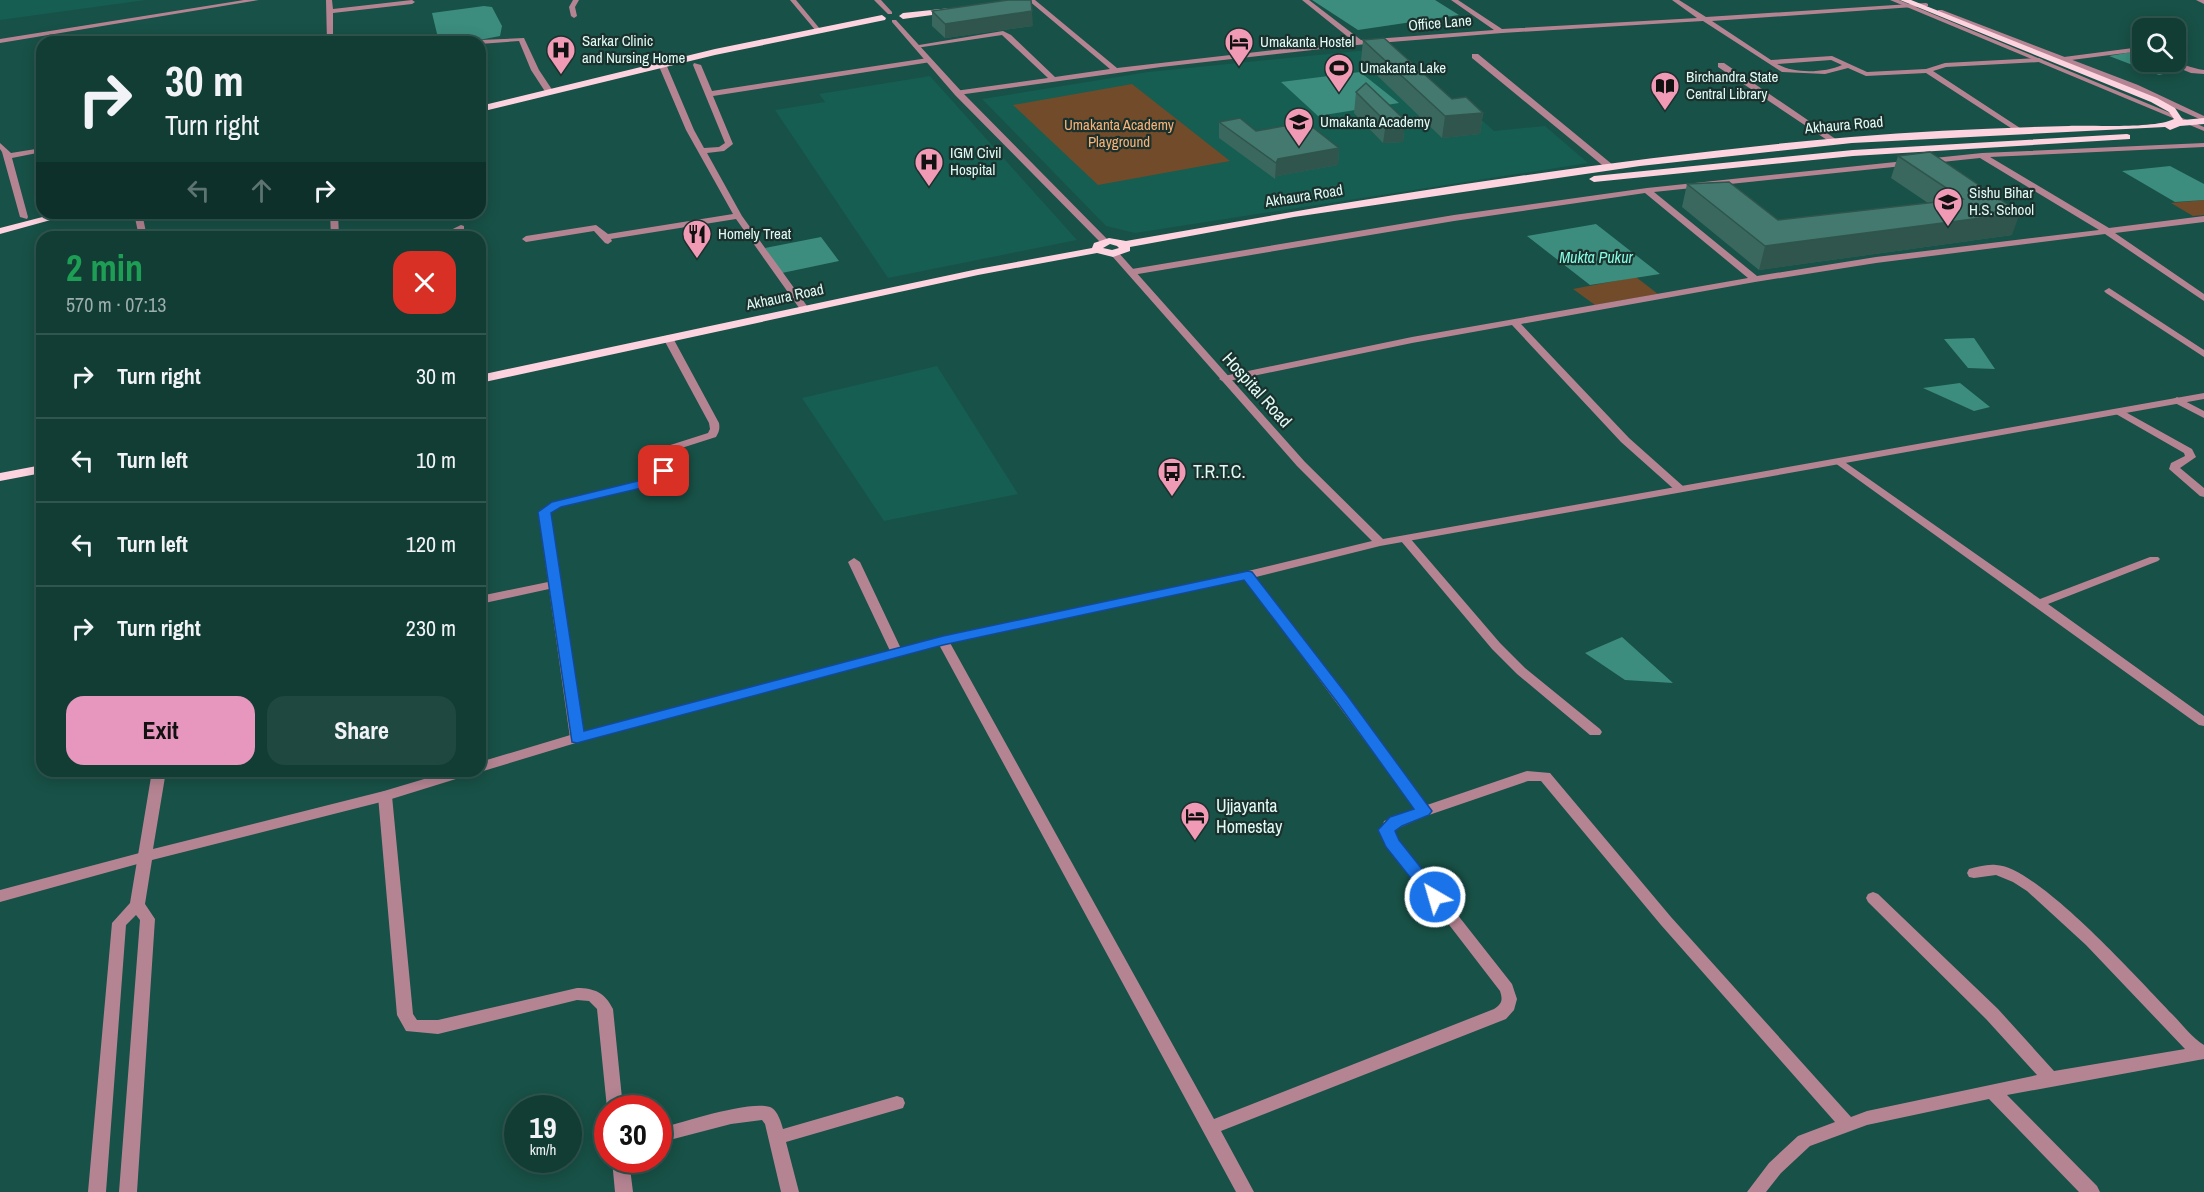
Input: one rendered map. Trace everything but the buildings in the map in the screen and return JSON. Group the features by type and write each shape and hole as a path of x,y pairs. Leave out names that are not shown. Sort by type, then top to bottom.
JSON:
{"main road":[{"path":"1490,186 1848,146 1981,137 2156,132 2175,126 2179,119 2172,110 2154,100 1909,2"},
{"path":"486,108 662,64 818,30 888,17 958,9"},
{"name":"Akhaura Road","path":"486,378 1118,242 1124,245 1294,214 1610,167 1836,142 2017,130 2136,127 2192,122 2204,125"},
{"name":"Akhaura Road","path":"1490,186 1622,177 1853,153 2146,136 2204,125"},
{"path":"0,223 36,214"},
{"path":"0,231 47,219"},
{"path":"1101,246 1104,253 1115,254 1124,250 1124,245"},
{"path":"0,477 36,470"}],"street":[{"path":"0,41 256,0"},
{"path":"330,0 330,36"},
{"path":"574,16 572,7 576,0"},
{"path":"793,0 818,30"},
{"path":"877,0 888,17 1101,246"},
{"path":"1030,0 1116,71"},
{"path":"1305,0 1360,43"},
{"path":"1454,0 1501,31"},
{"path":"1675,0 1782,70 1799,72 1832,70 1848,65"},
{"path":"1893,0 1926,5 2164,99 2204,125"},
{"path":"2199,0 2204,2"},
{"path":"330,11 412,2"},
{"path":"1909,2 2039,60 2192,122"},
{"name":"Office Lane","path":"958,93 1116,71 1360,43 1501,31 1707,19 1909,2"},
{"path":"916,46 1005,34 1053,79"},
{"path":"486,42 522,39 549,92"},
{"path":"2064,59 2132,50"},
{"path":"1475,56 1610,167"},
{"path":"1771,62 1829,58 1872,74 1927,71 1945,65 2039,60"},
{"path":"709,94 928,60"},
{"path":"662,64 690,130 738,216 805,310"},
{"path":"697,65 729,144 721,149 702,152"},
{"path":"1721,65 1836,142"},
{"path":"2186,68 2204,72"},
{"path":"1927,71 2017,130"},
{"path":"0,145 7,156 24,217"},
{"path":"1132,272 1454,218 1647,190 1982,155 2204,145"},
{"path":"7,156 36,151"},
{"path":"1982,155 2108,231 2204,298"},
{"path":"1647,190 1755,279"},
{"path":"526,239 596,228 607,239 738,216"},
{"path":"1224,379 1513,321 1755,279 1876,260 2204,219"},
{"path":"454,231 461,228"},
{"name":"Hospital Road","path":"1115,254 1301,464 1380,543"},
{"path":"2109,291 2204,354"},
{"path":"1513,321 1625,440 1680,489"},
{"path":"577,738 544,512 557,504 656,480 664,471 663,453 665,450 712,435 715,429 714,423 668,338"},
{"path":"486,765 577,738 943,641 1248,575 1380,543 2204,396"},
{"path":"2177,400 2204,415"},
{"path":"2120,412 2188,451 2191,457 2175,465 2174,469 2204,494"},
{"path":"1839,461 2204,723"},
{"path":"1405,539 1512,662 1595,732"},
{"path":"2038,604 2154,559"},
{"path":"854,562 897,653"},
{"path":"1248,575 1424,811"},
{"path":"486,599 554,584"},
{"path":"943,641 1245,1192"},
{"path":"1210,1128 1500,1014 1508,1008 1510,997 1506,988 1387,835 1386,830 1389,825 1424,811 1527,776 1545,776 1666,921 1848,1125"},
{"path":"97,1192 119,923 137,905 147,856 158,777"},
{"path":"0,896 385,796 447,777"},
{"path":"385,796 405,1015 412,1026 438,1027 576,994 595,996 601,1000 604,1009 614,1095"},
{"path":"1974,873 1997,870 2018,878 2032,887 2091,941 2202,1052"},
{"path":"1873,898 1992,1014 2051,1079"},
{"path":"128,1192 148,919 137,905"},
{"path":"1756,1192 1774,1168 1804,1141 1868,1118 2051,1079 2202,1052"},
{"path":"1992,1091 2091,1192"},
{"path":"776,1138 897,1102"},
{"path":"672,1133 764,1112 769,1115 790,1192"},
{"path":"622,1173 624,1192"}],"shaded area":[{"path":"0,0 146,0 0,20"},
{"name":"Umakanta Academy","path":"1388,48 1457,113 1473,112 1494,131 1545,126 1588,163 1135,233 1106,226 982,99 1148,72"},
{"name":"IGM Civil Hospital","path":"930,76 1077,240 888,278 775,110 825,102 819,94"},
{"path":"937,366 1018,494 884,521 802,398"}],"green space":[{"name":"Umakanta Academy Playground","path":"1132,84 1230,161 1098,185 1013,105"},
{"path":"2204,200 2204,215 2193,216 2171,203"},
{"path":"1636,277 1658,294 1595,305 1573,289"}],"water":[{"path":"1312,0 1435,0 1459,15 1358,30"},
{"path":"492,7 502,26 500,36 486,39 486,36 438,36 432,13"},
{"path":"2132,52 2132,65 2109,56"},
{"name":"Umakanta Lake","path":"1360,72 1399,103 1318,116 1281,82"},
{"path":"2151,72 2172,72 2159,75"},
{"path":"2170,166 2204,184 2204,200 2175,202 2122,171"},
{"name":"Mukta Pukur","path":"1596,224 1660,274 1590,285 1527,236"},
{"path":"821,237 839,261 782,273 765,248"},
{"path":"1974,338 1995,369 1968,368 1944,339"},
{"path":"1960,383 1990,407 1974,411 1923,388"},
{"path":"1622,637 1673,683 1625,680 1585,653"}],"place":[{"name":"Umakanta Hostel","path":"1239,68"},
{"name":"Sarkar Clinic and Nursing Home","path":"561,76"},
{"name":"Umakanta Lake","path":"1339,94"},
{"name":"Birchandra State Central Library","path":"1665,112"},
{"name":"Umakanta Academy","path":"1299,148"},
{"name":"IGM Civil Hospital","path":"929,188"},
{"name":"Sishu Bihar H.S. School","path":"1948,228"},
{"name":"Homely Treat","path":"697,260"},
{"name":"T.R.T.C.","path":"1172,498"},
{"name":"Ujjayanta Homestay","path":"1195,842"}],"route":[{"path":"664,471 656,480 557,504 544,512 577,738 943,641 1248,575 1424,811 1389,825 1386,830 1392,842 1435,897"}]}
